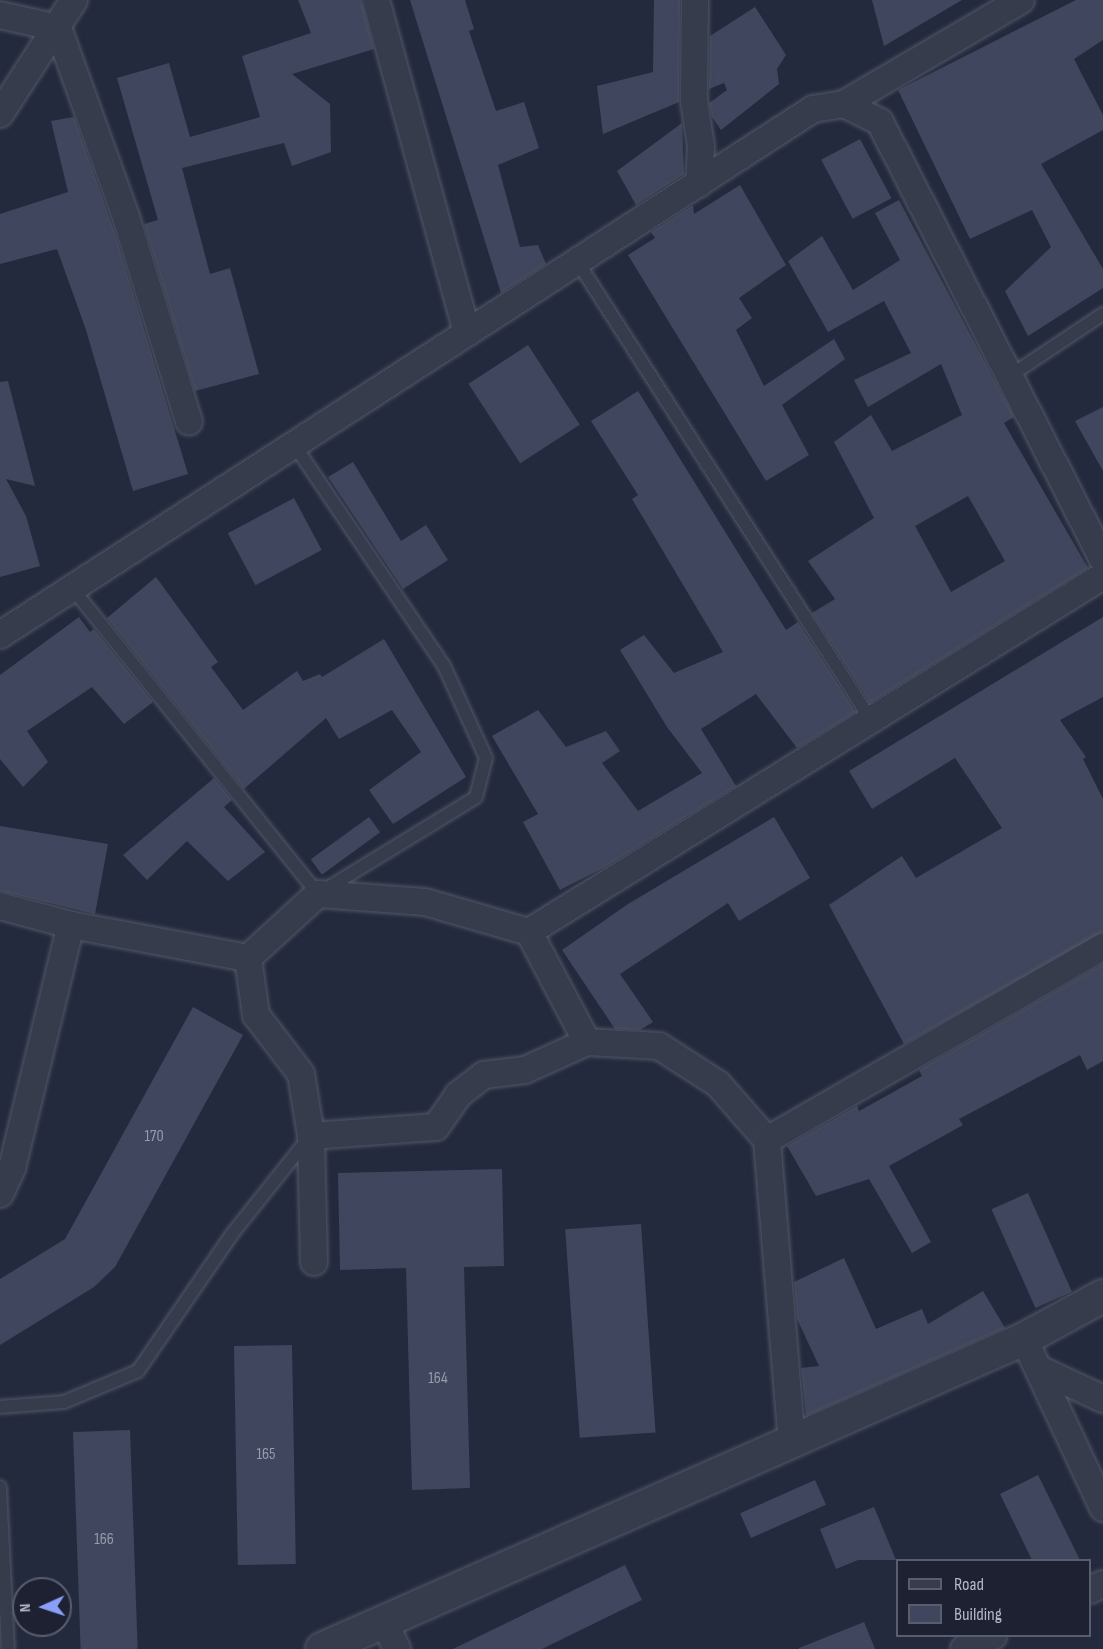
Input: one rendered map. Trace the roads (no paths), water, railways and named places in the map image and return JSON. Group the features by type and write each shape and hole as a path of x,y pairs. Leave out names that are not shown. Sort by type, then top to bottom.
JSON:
{"street":[{"path":"0,114 58,28 74,0"},
{"path":"376,0 467,332"},
{"path":"695,0 694,101 701,146 699,184"},
{"path":"0,635 293,443 813,109 844,104 1021,0"},
{"path":"0,15 58,28"},
{"path":"58,28 126,217 189,423"},
{"path":"844,104 880,122 1103,559"},
{"path":"529,932 1103,576"},
{"path":"248,958 318,894 425,902 529,932 587,1042"},
{"path":"0,906 71,925 248,958"},
{"path":"0,1194 12,1168 71,925"},
{"path":"767,1140 1103,947"},
{"path":"248,958 256,1015 301,1074 311,1136 314,1262"},
{"path":"311,1136 436,1127 458,1095 484,1075 525,1070 587,1042 659,1046 718,1084 767,1140 792,1442"},
{"path":"322,1649 390,1635 792,1442 1024,1339 1103,1296"},
{"path":"1024,1339 1103,1508"},
{"path":"1039,1369 1103,1400"},
{"path":"964,1649 989,1637"}],"lane":[{"path":"577,261 871,720"},
{"path":"1010,376 1103,314"},
{"path":"72,588 318,894 476,797 486,758 444,666 293,443"},
{"path":"0,1407 64,1402 138,1371 232,1234 311,1136"},
{"path":"0,1487 8,1649"}]}
